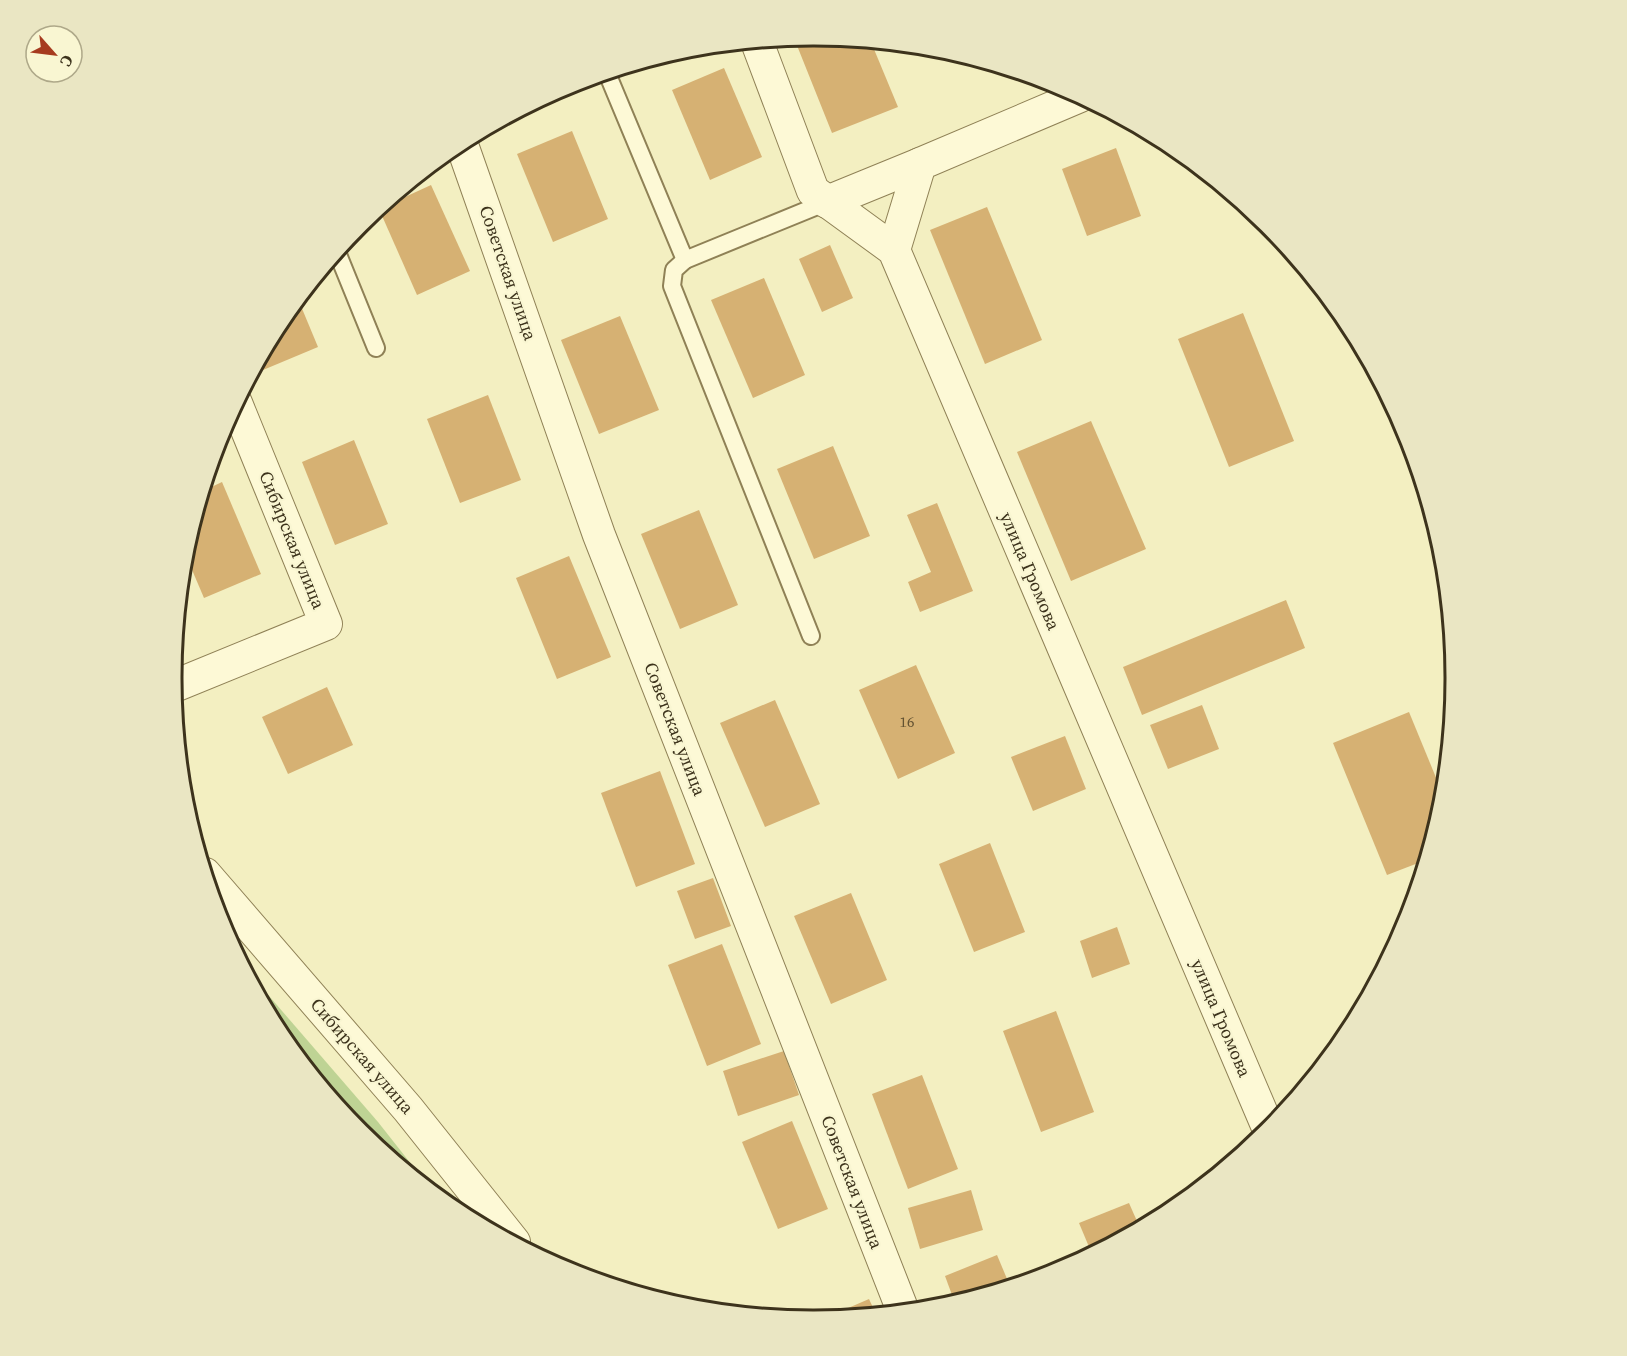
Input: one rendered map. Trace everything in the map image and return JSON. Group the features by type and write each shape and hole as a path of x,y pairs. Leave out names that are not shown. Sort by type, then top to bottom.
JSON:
{"street":[{"path":"760,49 813,191 894,250 920,164"},
{"path":"827,202 1068,101"},
{"name":"Советская улица","path":"465,152 600,535 900,1303"},
{"name":"улица Громова","path":"894,250 1265,1120"},
{"name":"Сибирская улица","path":"182,683 326,624 240,414"},
{"name":"Сибирская улица","path":"220,891 408,1109 502,1227"}],"lane":[{"path":"609,81 685,260"},
{"path":"811,636 672,286 674,270 685,260 827,202"},
{"path":"340,260 376,348"}],"green space":[{"path":"266,993 378,1122 412,1165 367,1125 339,1094 288,1029"}],"building":[{"path":"798,47 874,50 898,107 832,133"},
{"path":"724,68 762,157 710,180 672,90"},
{"path":"572,131 608,219 553,242 517,154"},
{"path":"1116,148 1141,216 1087,236 1062,169"},
{"path":"431,185 470,271 417,295 382,217 404,198"},
{"path":"987,207 1042,340 985,364 930,230"},
{"path":"830,245 853,298 822,312 799,259"},
{"path":"764,278 805,375 753,398 711,300"},
{"path":"302,308 318,347 263,370 288,327"},
{"path":"1243,313 1294,441 1229,467 1178,339"},
{"path":"620,316 659,410 599,434 561,340"},
{"path":"488,395 521,480 460,503 427,419"},
{"path":"1091,421 1146,549 1071,581 1017,452"},
{"path":"354,440 388,524 335,545 302,462"},
{"path":"833,446 870,536 814,559 777,469"},
{"path":"222,482 261,574 204,598 192,569 213,486"},
{"path":"937,503 973,591 920,612 908,582 931,572 907,515"},
{"path":"699,510 738,605 680,629 641,534"},
{"path":"569,556 611,657 557,679 516,578"},
{"path":"1286,600 1305,648 1142,715 1123,667"},
{"path":"916,665 955,753 898,779 859,690"},
{"path":"327,687 353,745 288,774 262,717"},
{"path":"775,700 820,804 765,827 720,723"},
{"path":"1202,705 1219,749 1168,769 1150,725"},
{"path":"1409,712 1437,779 1416,864 1387,875 1333,743"},
{"path":"1065,736 1086,789 1033,811 1011,757"},
{"path":"660,771 695,864 636,887 601,793"},
{"path":"990,843 1025,932 974,952 939,864"},
{"path":"713,878 731,926 695,939 677,891"},
{"path":"851,893 887,980 831,1004 794,916"},
{"path":"1117,927 1130,964 1092,978 1080,941"},
{"path":"722,944 761,1044 707,1066 668,965"},
{"path":"1056,1011 1094,1112 1041,1132 1003,1031"},
{"path":"784,1051 799,1095 738,1116 723,1071"},
{"path":"922,1075 958,1169 908,1189 872,1094"},
{"path":"792,1121 828,1209 778,1229 742,1142"},
{"path":"971,1190 983,1230 920,1249 908,1208"},
{"path":"1129,1203 1137,1220 1089,1246 1079,1223"},
{"path":"997,1255 1007,1279 952,1294 945,1276"},
{"path":"869,1299 872,1306 855,1308 847,1308"}]}
